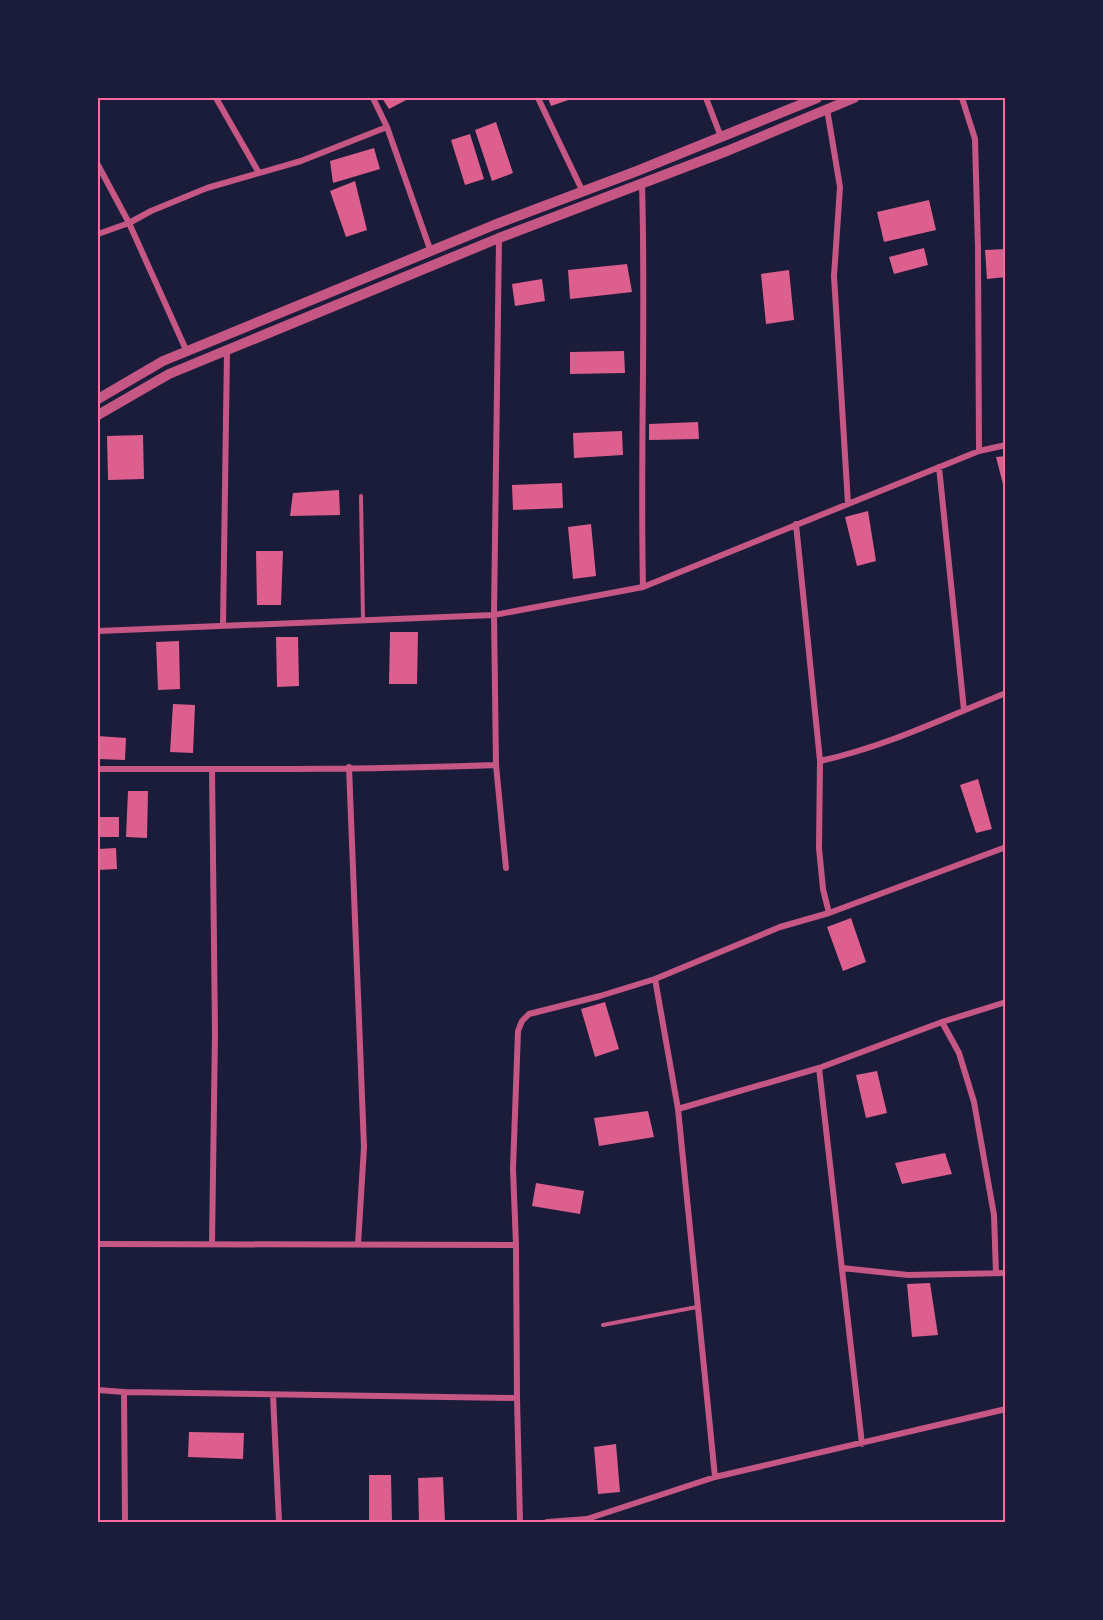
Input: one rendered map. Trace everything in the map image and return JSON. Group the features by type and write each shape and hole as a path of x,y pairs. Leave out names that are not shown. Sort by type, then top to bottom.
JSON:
{"street":[{"path":"216,98 259,173"},
{"path":"373,98 387,128 431,252"},
{"path":"538,98 582,190"},
{"path":"706,98 722,138"},
{"path":"98,399 163,362 582,190 722,138 817,98"},
{"path":"98,415 169,374 499,238 642,184 854,98"},
{"path":"962,98 975,139 979,451"},
{"path":"827,108 840,187 834,276 848,504"},
{"path":"98,234 129,223 207,188 301,161 387,128"},
{"path":"98,165 129,223 187,352"},
{"path":"642,184 644,244 641,502 643,587"},
{"path":"499,238 494,615 496,765 506,868"},
{"path":"223,626 228,350"},
{"path":"98,631 494,615 643,587 979,451 1005,445"},
{"path":"939,467 964,710"},
{"path":"796,524 820,761 819,848 823,889 829,913"},
{"path":"820,761 857,753 1005,693"},
{"path":"98,769 395,768 496,765"},
{"path":"349,767 364,1148 358,1244"},
{"path":"212,769 214,1033 212,1244"},
{"path":"520,1522 513,1169 518,1031 522,1021 529,1014 655,979 780,927 829,913 1005,847"},
{"path":"655,979 678,1108 715,1477"},
{"path":"678,1108 819,1068 942,1022 1005,1002"},
{"path":"942,1022 959,1053 974,1102 994,1215 996,1273"},
{"path":"819,1068 862,1444"},
{"path":"98,1244 516,1245"},
{"path":"842,1268 908,1275 1005,1273"},
{"path":"98,1390 517,1398"},
{"path":"124,1392 125,1522"},
{"path":"273,1395 279,1522"},
{"path":"547,1522 587,1519 715,1477 1005,1409"}],"lane":[{"path":"361,496 363,620"},
{"path":"603,1325 698,1307"}],"building":[{"path":"382,98 410,98 389,109"},
{"path":"548,98 574,98 551,106"},
{"path":"496,122 513,173 492,181 475,130"},
{"path":"470,134 484,179 465,185 451,140"},
{"path":"374,148 380,169 333,183 330,161"},
{"path":"355,181 367,230 346,237 330,191"},
{"path":"929,200 936,230 884,242 877,212"},
{"path":"924,248 928,265 894,274 889,257"},
{"path":"1006,249 1006,277 987,279 985,250"},
{"path":"627,264 632,292 570,299 568,270"},
{"path":"789,270 794,320 766,324 761,274"},
{"path":"542,279 545,301 515,306 512,284"},
{"path":"624,351 625,373 570,374 570,352"},
{"path":"698,422 699,439 649,440 649,424"},
{"path":"622,431 623,455 574,458 573,433"},
{"path":"143,435 144,479 108,480 107,436"},
{"path":"1006,456 1006,492 1005,492 996,457"},
{"path":"562,483 563,508 513,510 512,485"},
{"path":"339,490 340,515 290,516 293,493"},
{"path":"868,511 876,561 857,566 845,517"},
{"path":"591,524 596,576 573,579 568,527"},
{"path":"256,551 283,551 281,605 257,605"},
{"path":"390,632 418,632 417,684 389,684"},
{"path":"276,637 298,637 299,686 277,687"},
{"path":"179,641 180,689 158,690 156,642"},
{"path":"173,704 195,705 193,753 170,752"},
{"path":"98,736 126,738 125,760 98,759"},
{"path":"978,779 992,829 976,833 960,785"},
{"path":"128,791 148,791 147,838 126,837"},
{"path":"98,817 119,817 119,837 98,837"},
{"path":"116,848 117,869 98,870 98,849"},
{"path":"851,918 866,962 843,971 827,927"},
{"path":"605,1002 619,1049 595,1057 581,1009"},
{"path":"877,1071 887,1113 866,1118 856,1075"},
{"path":"648,1111 654,1137 599,1146 594,1118"},
{"path":"945,1153 952,1174 902,1184 895,1163"},
{"path":"536,1183 584,1191 580,1214 532,1206"},
{"path":"930,1283 938,1335 912,1337 907,1284"},
{"path":"189,1432 244,1433 243,1459 188,1457"},
{"path":"616,1444 620,1492 598,1494 594,1447"},
{"path":"369,1475 391,1475 392,1522 369,1522"},
{"path":"443,1477 445,1522 419,1522 418,1478"}]}
